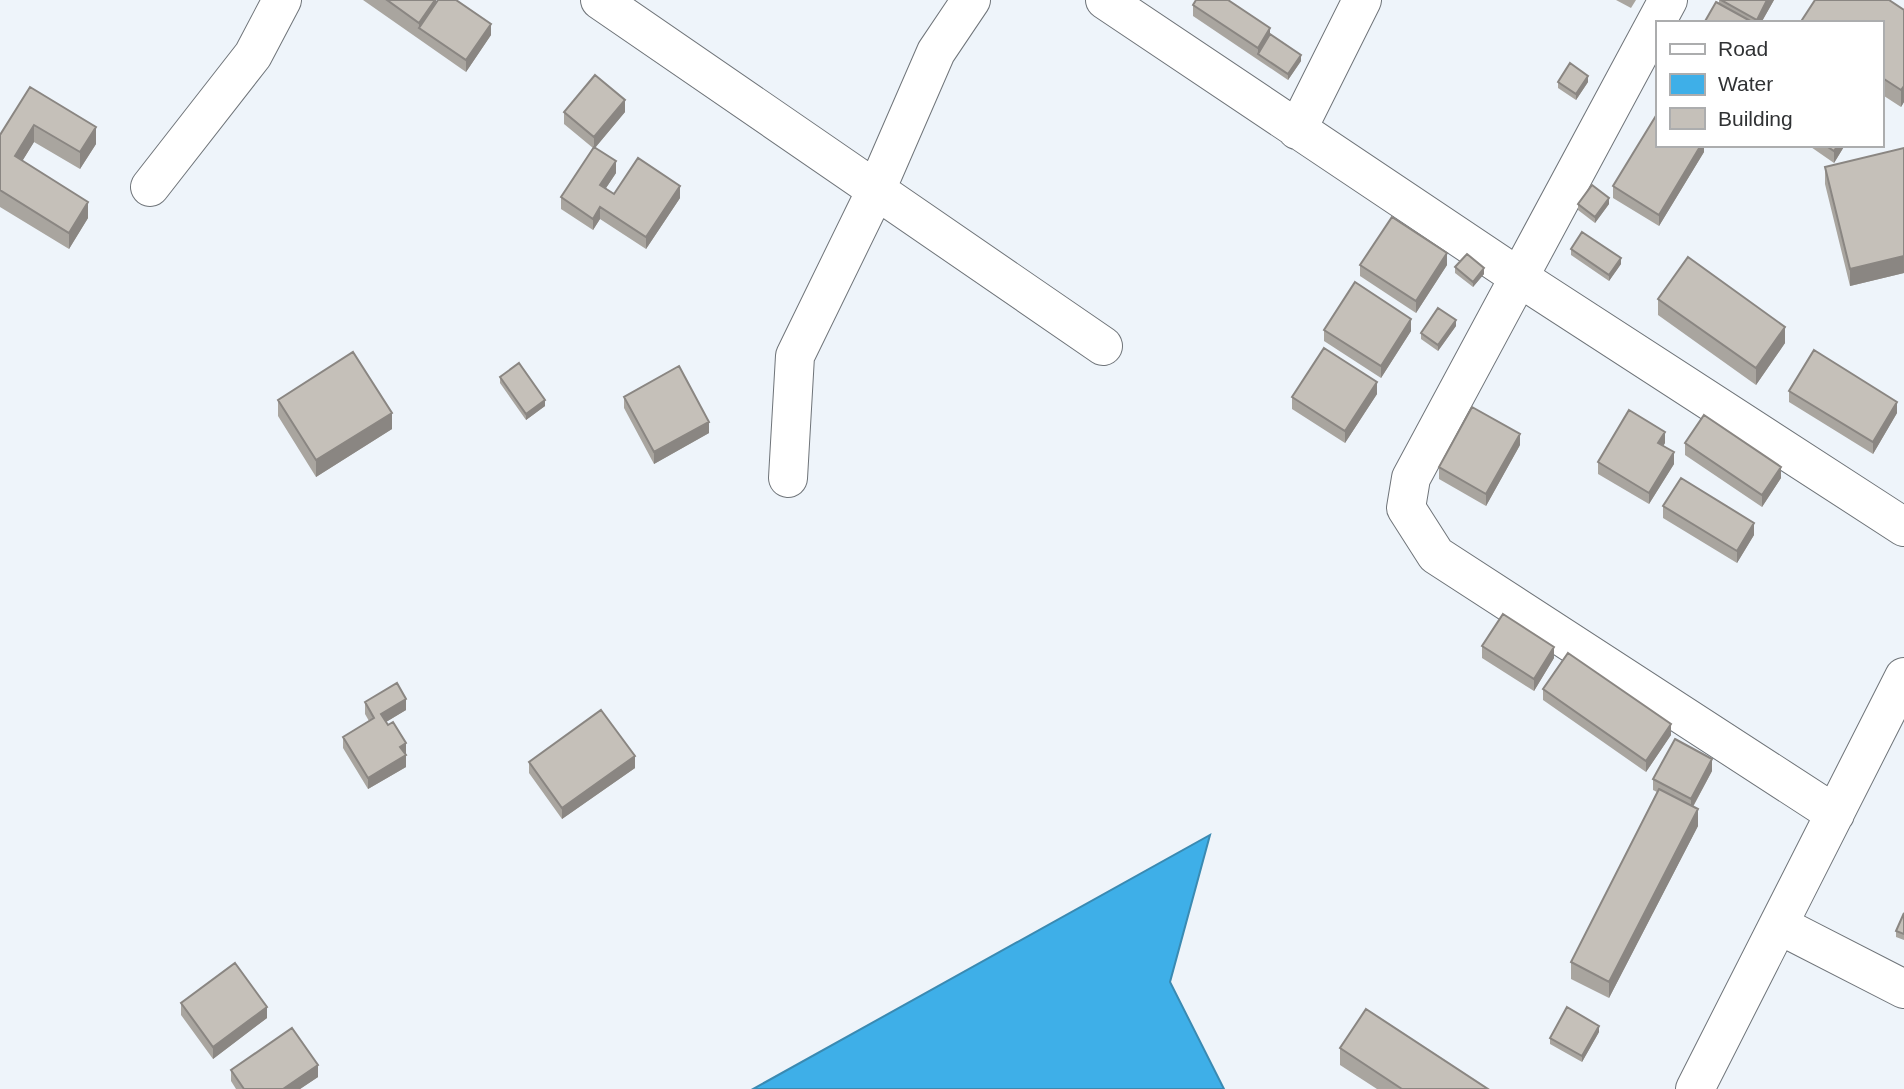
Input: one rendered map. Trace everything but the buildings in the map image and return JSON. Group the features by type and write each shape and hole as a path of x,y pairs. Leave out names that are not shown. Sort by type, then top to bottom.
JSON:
{"street":[{"path":"150,187 253,55 282,0"},
{"path":"600,0 1103,346"},
{"path":"788,478 795,356 876,190 936,52 971,0"},
{"path":"1105,0 1520,278 1904,527"},
{"path":"1297,130 1362,0"},
{"path":"1657,21 1668,0"},
{"path":"1656,23 1411,478 1406,508 1420,534 1436,555 1835,814"},
{"path":"1695,1089 1904,677"},
{"path":"1779,925 1904,989"}],"water":[{"path":"1210,835 1170,982 1224,1089 753,1089"}]}
